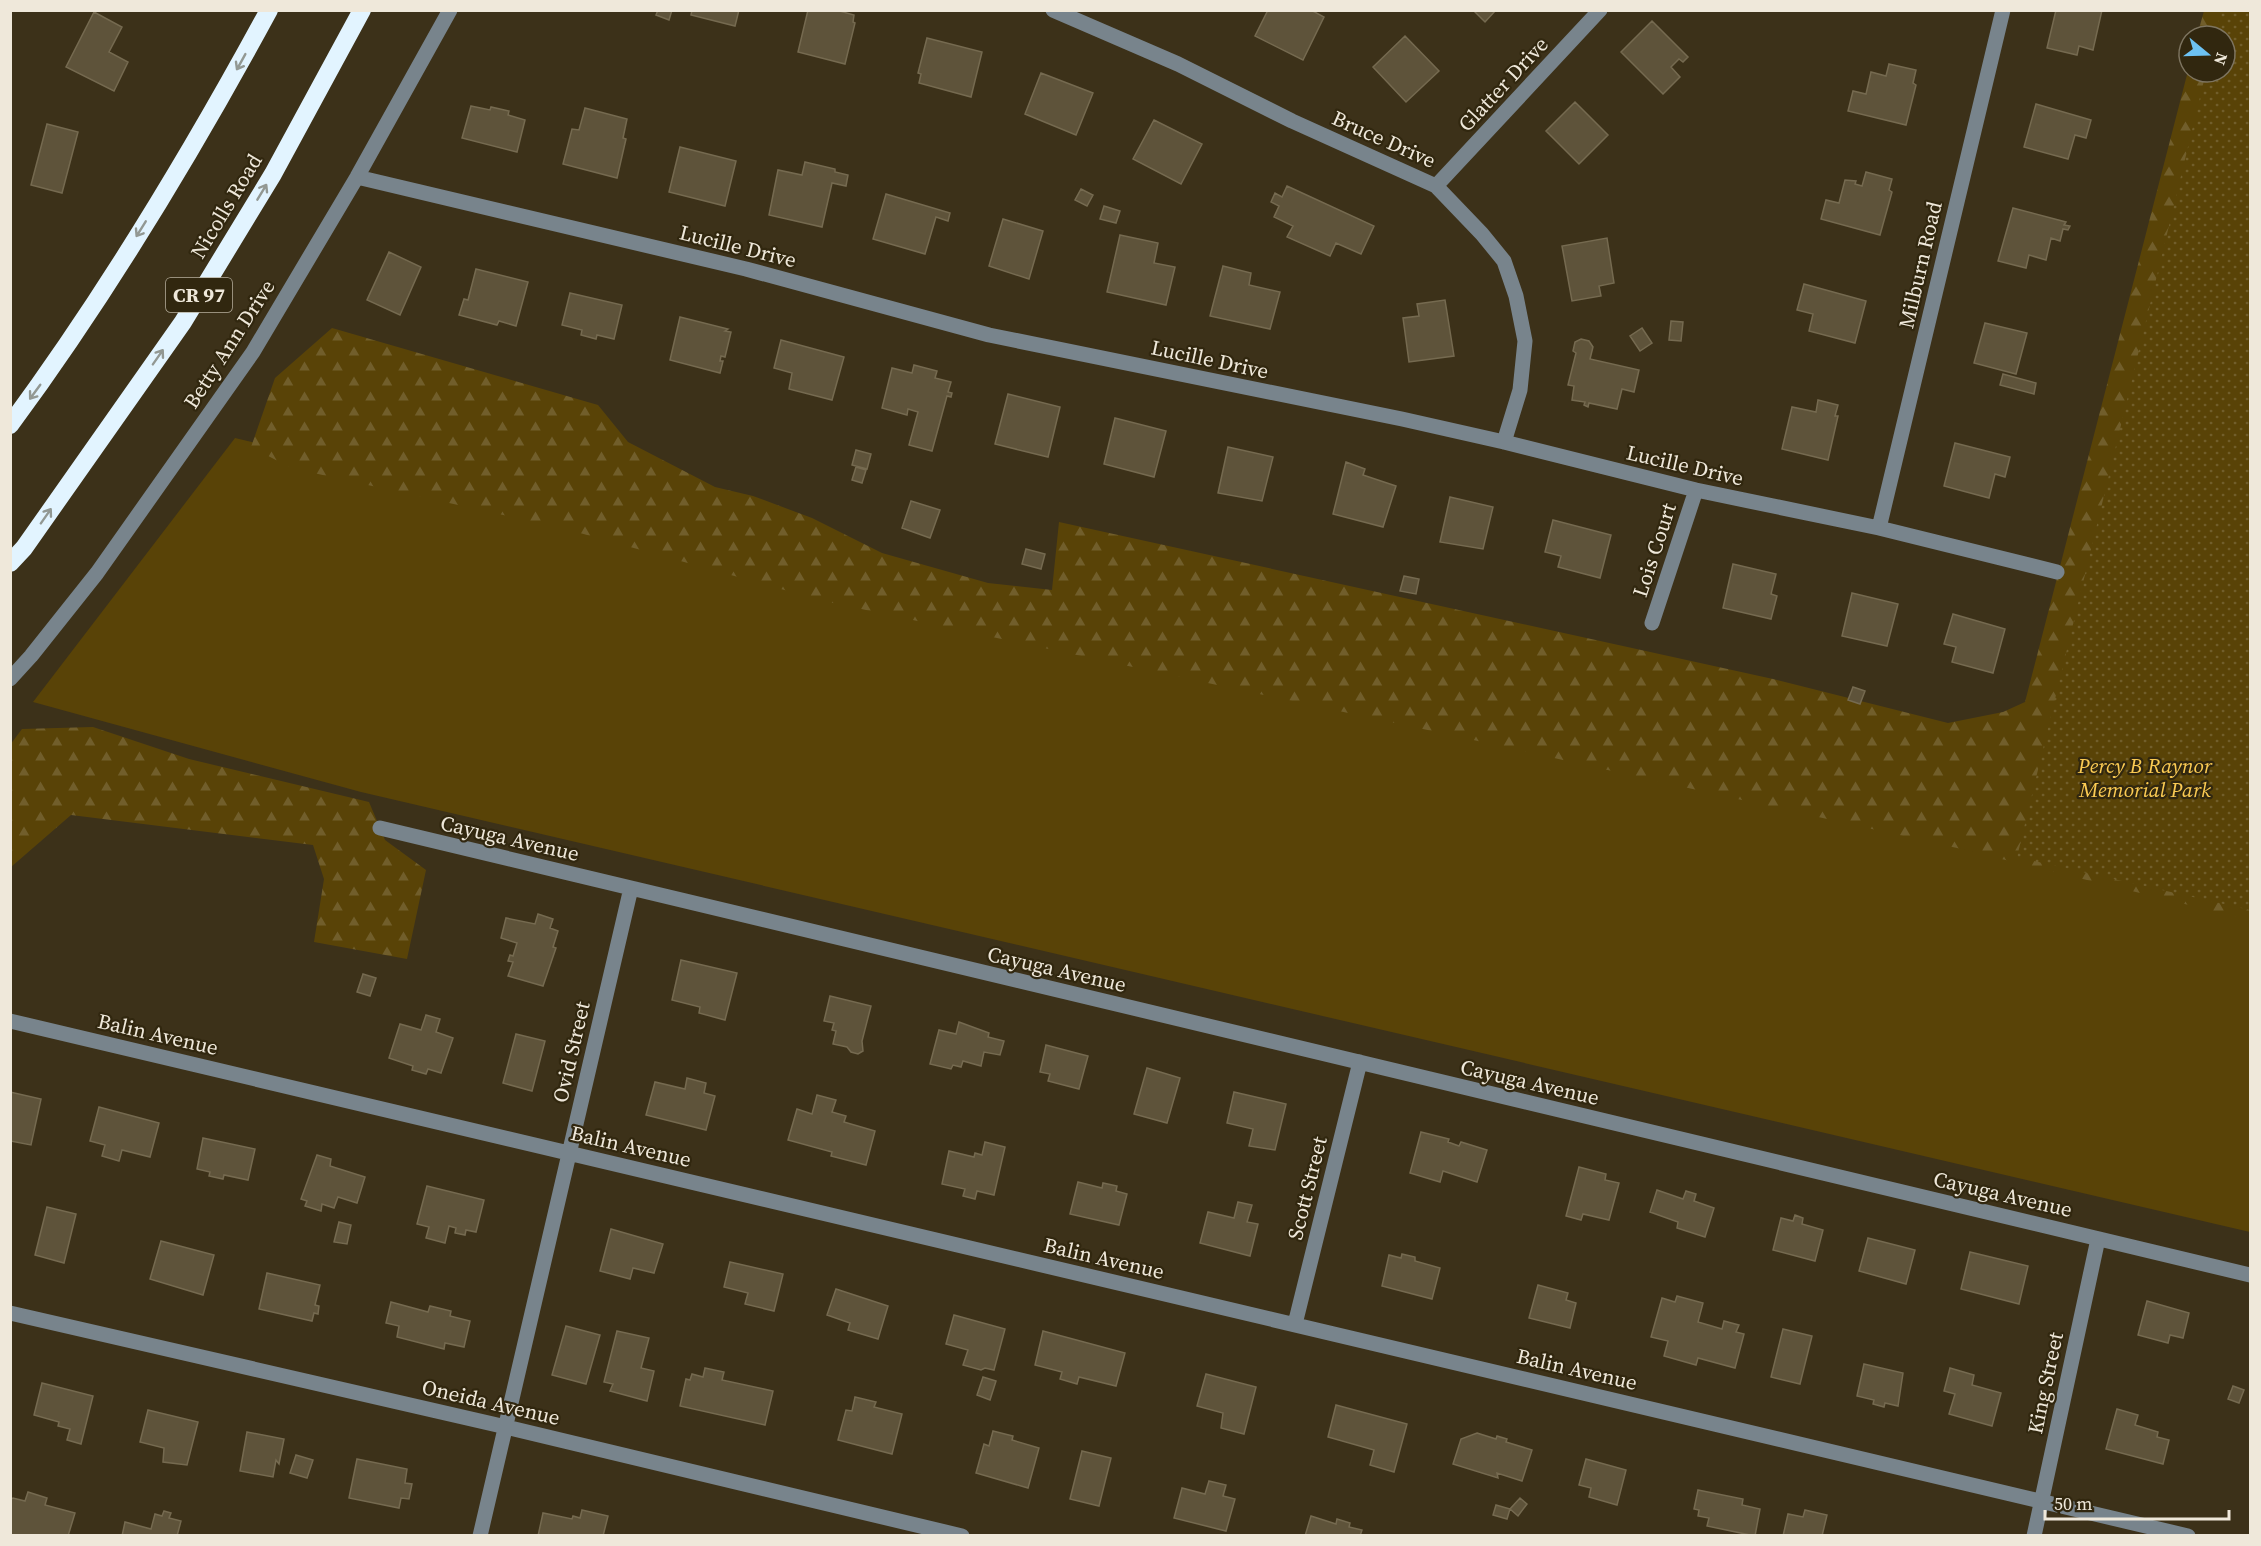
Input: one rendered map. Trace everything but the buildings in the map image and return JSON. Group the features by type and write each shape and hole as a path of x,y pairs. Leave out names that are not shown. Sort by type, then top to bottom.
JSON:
{"highway":[{"path":"10,425 70,343 217,107 269,10"},
{"name":"Nicolls Road","path":"10,563 24,548 183,322 273,174 362,10"}],"street":[{"name":"Betty Ann Drive","path":"10,679 97,573 253,352 357,177 450,10"},
{"name":"Bruce Drive","path":"1053,10 1178,64 1292,121 1436,186 1482,234 1504,261 1516,296 1525,341 1520,390 1504,442"},
{"name":"Glatter Drive","path":"1436,186 1600,10"},
{"name":"Milburn Road","path":"1879,528 2002,10"},
{"name":"Lucille Drive","path":"357,177 746,269 988,335 1504,442 1696,490 1879,528 2057,572"},
{"name":"Lois Court","path":"1652,623 1696,490"},
{"name":"Cayuga Avenue","path":"380,828 2250,1275"},
{"name":"Ovid Street","path":"480,1536 631,888"},
{"name":"Balin Avenue","path":"10,1021 2188,1536"},
{"name":"Scott Street","path":"1295,1324 1360,1062"},
{"name":"King Street","path":"2034,1536 2098,1239"},
{"name":"Oneida Avenue","path":"10,1313 506,1427 962,1536"}],"green space":[{"path":"2204,11 2250,11 2250,920 1957,848 1451,735 824,601 562,528 291,468 251,447 275,378 332,328 598,405 628,442 715,487 753,496 812,518 882,553 988,583 1052,590 1059,522 1773,679 1948,723 2003,712 2025,702 2185,84 2237,84 2237,24 2200,24"},
{"name":"Percy B Raynor Memorial Park","path":"2221,11 2250,11 2250,910 2017,857 2203,84 2237,84 2237,24 2218,24"},
{"path":"235,438 2250,917 2250,1232 361,792 33,702"},
{"path":"93,727 189,759 369,802 385,840 426,870 407,959 314,942 324,879 313,845 71,815 11,867 10,745 22,729"}]}
